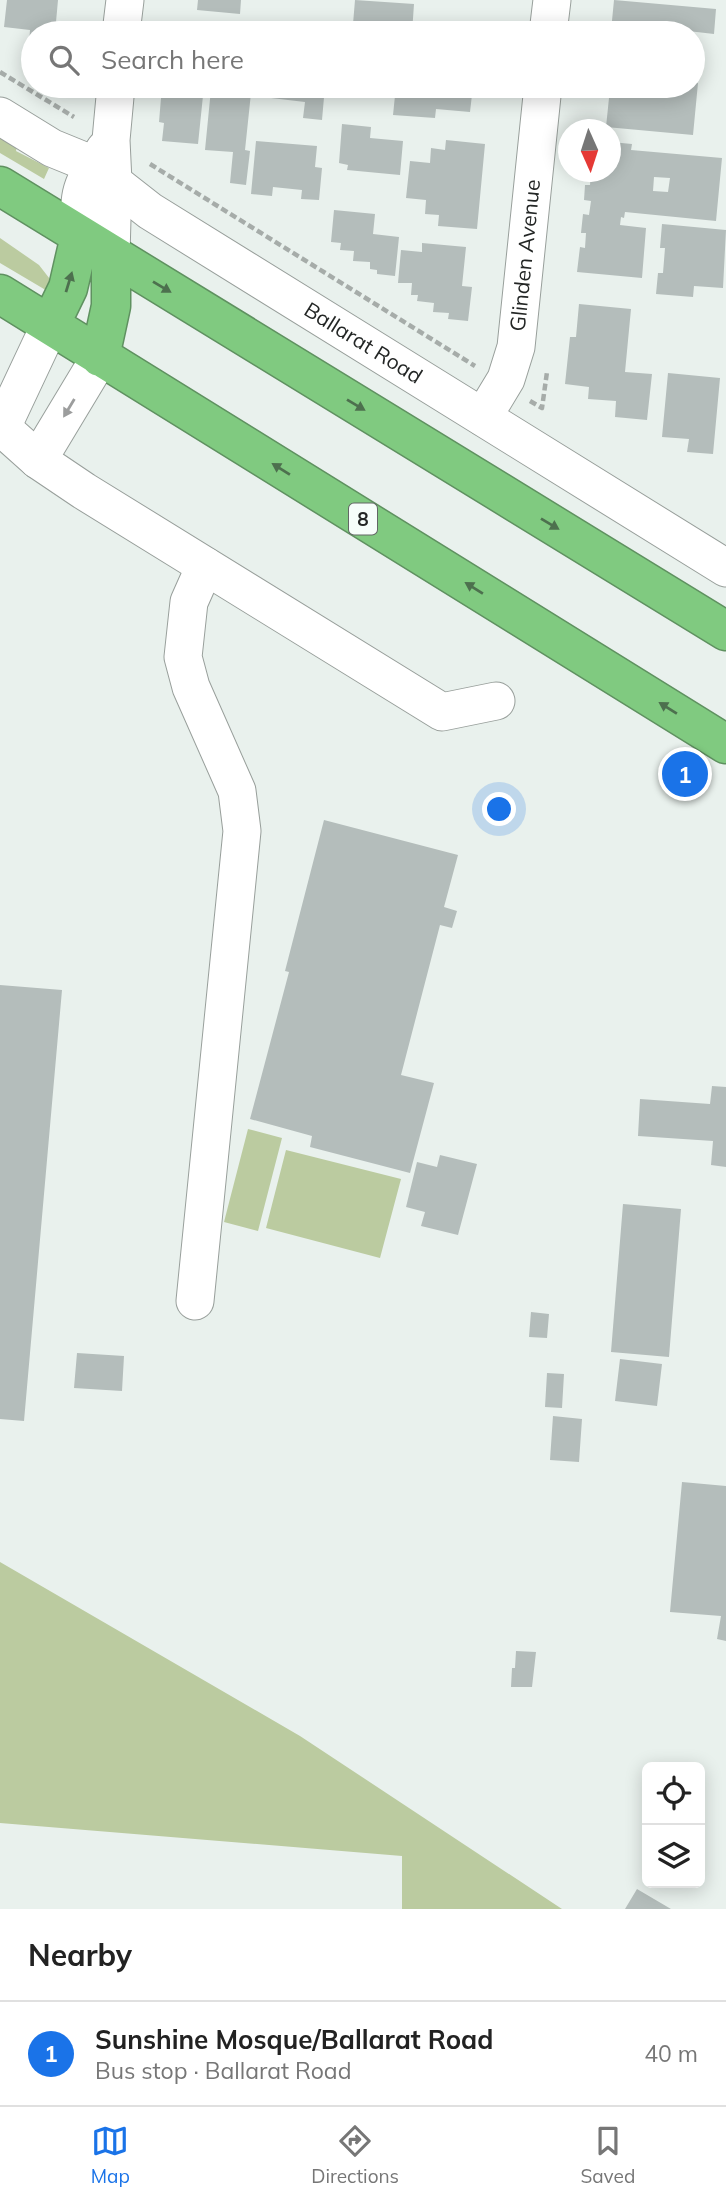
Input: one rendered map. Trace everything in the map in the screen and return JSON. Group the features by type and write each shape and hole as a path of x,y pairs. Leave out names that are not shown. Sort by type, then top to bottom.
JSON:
{"highway":[{"path":"0,186 726,631"},
{"path":"50,325 68,288 95,246"},
{"path":"95,246 111,306 100,357"},
{"name":"8","path":"0,294 726,744"}],"street":[{"path":"122,21 125,0"},
{"path":"549,21 551,0"},
{"path":"95,246 79,202 83,183 105,163 114,98"},
{"name":"Glinden Avenue","path":"483,417 503,383 516,346 542,98"},
{"name":"Ballarat Road","path":"0,116 52,148 105,163 149,211 726,568"},
{"path":"50,325 1,427 38,460 442,712 496,701"},
{"path":"38,460 100,357"},
{"path":"195,1301 242,831 237,791 191,687 183,657 189,602 205,566"}],"path":[{"path":"0,72 21,90"},
{"path":"30,98 105,163 503,383"}],"green space":[{"path":"0,135 17,146 16,151 49,168 44,179 0,153"},
{"path":"0,238 39,265 53,283 49,292 0,263"},
{"path":"248,1129 282,1138 258,1231 224,1222"},
{"path":"286,1150 401,1179 380,1258 266,1228"},
{"path":"0,1562 300,1736 562,1909 402,1909 402,1856 0,1823"}],"building":[{"path":"7,0 58,0 56,21 21,21 21,29 4,27"},
{"path":"198,0 241,0 240,14 197,10"},
{"path":"355,0 414,4 413,21 353,21"},
{"path":"614,0 716,9 714,34 705,33 705,21 612,21"},
{"path":"161,98 203,98 198,144 162,141 164,123 159,122"},
{"path":"210,98 250,98 245,150 250,151 246,185 230,183 233,152 205,150"},
{"path":"271,98 324,98 322,120 303,118 305,102"},
{"path":"395,98 472,98 470,112 436,109 435,118 393,115"},
{"path":"609,98 697,98 693,135 621,128 621,119 607,119"},
{"path":"342,124 371,127 370,138 403,141 400,175 347,170 348,165 339,163"},
{"path":"446,140 485,144 477,229 438,226 439,215 425,214 426,200 406,198 410,161 430,163 431,148 445,150"},
{"path":"256,141 317,146 315,167 322,168 319,200 301,199 302,190 273,187 272,196 251,194"},
{"path":"621,143 632,144 631,150 722,158 716,221 625,212 624,218 621,217 620,225 646,228 642,278 577,272 580,247 585,248 586,233 581,233 583,214 589,215 591,201 584,200 585,185 590,185 590,182 621,182","holes":["654,177 670,178 668,192 653,191"]},
{"path":"334,210 375,214 373,234 399,237 395,276 377,274 377,270 370,269 370,262 353,261 354,251 340,250 341,243 331,242"},
{"path":"662,224 726,230 723,288 694,286 693,297 656,294 658,273 663,273 665,248 660,248"},
{"path":"422,243 466,247 462,286 472,287 468,321 448,319 449,313 433,312 434,303 417,301 418,295 411,295 412,283 398,283 401,250 422,252"},
{"path":"579,304 631,309 625,372 652,374 647,420 615,417 616,401 588,399 589,387 565,384 570,337 576,337"},
{"path":"668,373 720,378 713,454 687,452 689,439 662,437"},
{"path":"324,820 458,855 444,907 457,911 452,928 440,925 401,1075 434,1083 410,1173 310,1147 312,1136 250,1119 289,972 285,971"},
{"path":"0,985 62,990 24,1421 0,1419"},
{"path":"712,1086 726,1087 726,1167 711,1165 713,1141 638,1136 640,1099 710,1104"},
{"path":"440,1155 477,1164 458,1235 421,1226 425,1212 406,1207 417,1162 437,1167"},
{"path":"623,1204 681,1209 669,1357 611,1352"},
{"path":"531,1312 549,1314 547,1338 529,1337"},
{"path":"77,1353 124,1356 122,1391 74,1388"},
{"path":"620,1359 662,1364 657,1406 615,1401"},
{"path":"547,1373 564,1374 562,1408 545,1407"},
{"path":"553,1416 582,1419 579,1462 550,1460"},
{"path":"682,1482 726,1486 726,1641 717,1639 721,1616 670,1612"},
{"path":"516,1651 536,1652 532,1687 511,1687"},
{"path":"637,1889 671,1909 625,1909"}],"place":[{"name":"Sunshine Mosque/Ballarat Road","path":"685,774"}]}
